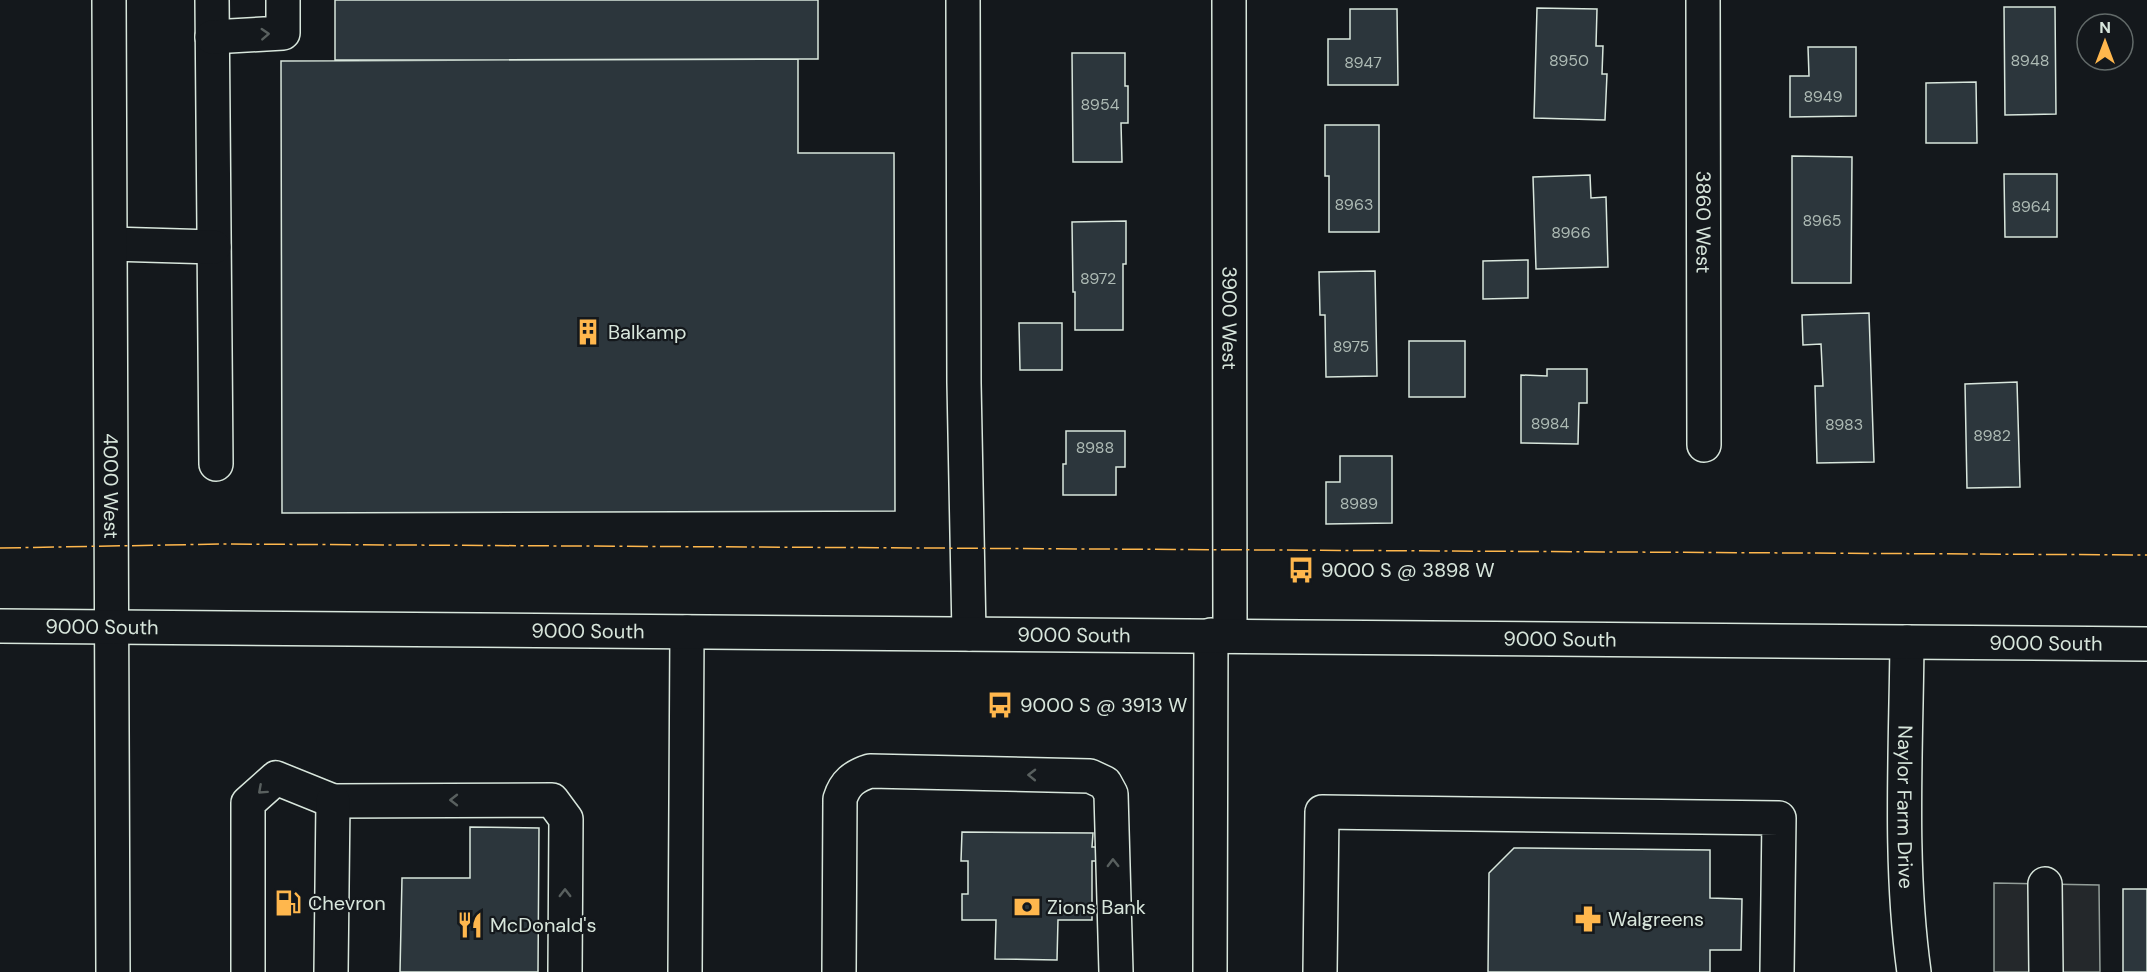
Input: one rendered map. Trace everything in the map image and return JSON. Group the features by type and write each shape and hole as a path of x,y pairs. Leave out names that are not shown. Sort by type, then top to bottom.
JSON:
{"main road":[{"name":"4000 West","path":"109,0 112,972"},
{"path":"212,0 216,464"},
{"path":"212,37 283,33 284,0"},
{"path":"963,0 964,384 969,634"},
{"name":"3900 West","path":"1210,972 1220,636 1229,0"},
{"name":"3860 West","path":"1703,0 1704,445"},
{"path":"111,244 214,247"},
{"name":"9000 South","path":"0,626 2147,644"},
{"path":"685,972 687,632"},
{"name":"Naylor Farm Drive","path":"1907,642 1906,902 1914,972"},
{"path":"839,972 840,799 844,786 858,774 870,771 1090,776 1105,783 1111,794 1116,972"},
{"path":"248,972 248,803 276,778 333,801 552,800 566,819 565,972"},
{"path":"331,972 333,801"},
{"path":"1320,972 1322,812 1333,812 1779,818 1777,972"},
{"path":"2045,884 2046,972"}],"shaded area":[{"path":"1994,883 2099,885 2100,972 1994,972"}],"building":[{"path":"335,0 818,0 818,59 335,60"},
{"path":"2004,7 2055,7 2056,114 2005,115"},
{"path":"1537,8 1597,9 1596,46 1603,46 1602,74 1607,74 1605,120 1534,118"},
{"path":"1350,9 1397,9 1398,85 1328,85 1328,39 1350,39"},
{"path":"1808,47 1856,47 1856,116 1790,117 1790,76 1809,76"},
{"path":"1072,53 1125,53 1128,123 1121,123 1122,162 1073,162"},
{"name":"Balkamp","path":"798,59 798,153 894,153 895,511 282,513 281,61"},
{"path":"1976,82 1977,143 1926,143 1926,83"},
{"path":"1325,125 1379,125 1379,232 1329,232 1329,176 1325,176"},
{"path":"1792,156 1852,157 1851,283 1792,283"},
{"path":"2004,174 2057,174 2057,237 2005,237"},
{"path":"1590,175 1591,198 1606,197 1608,267 1536,269 1533,177"},
{"path":"1126,221 1126,264 1123,264 1123,330 1075,330 1072,222"},
{"path":"1528,260 1528,298 1483,299 1483,261"},
{"path":"1375,271 1377,376 1326,377 1325,315 1320,315 1319,272"},
{"path":"1869,313 1874,462 1817,463 1815,386 1823,386 1821,344 1803,345 1802,315"},
{"path":"1019,323 1062,323 1062,370 1020,370"},
{"path":"1409,341 1465,341 1465,397 1409,397"},
{"path":"1547,369 1587,369 1587,403 1579,403 1578,444 1521,443 1521,375 1547,376"},
{"path":"2017,382 2020,487 1967,488 1965,384"},
{"path":"1066,431 1125,431 1125,467 1116,467 1116,495 1063,495"},
{"path":"1340,456 1392,456 1392,523 1326,524 1326,482 1340,482"},
{"name":"McDonald's","path":"470,827 539,828 538,972 400,972 402,878 470,878"},
{"name":"Zions Bank","path":"962,832 1093,833 1092,847 1099,847 1098,861 1092,861 1092,920 1058,920 1057,960 995,959 996,920 962,920 962,894 968,894 968,861 961,861"},
{"name":"Walgreens","path":"1514,848 1710,850 1710,898 1742,899 1741,950 1710,950 1710,972 1488,972 1489,873"},
{"path":"2123,889 2147,889 2147,972 2123,972"}],"power":[{"path":"0,548 225,544 2147,555"}],"place":[{"name":"Balkamp","path":"588,332"},
{"name":"9000 S @ 3898 W","path":"1301,570"},
{"name":"9000 S @ 3913 W","path":"1000,705"},
{"name":"Chevron","path":"288,903"},
{"name":"Zions Bank","path":"1027,907"},
{"name":"Walgreens","path":"1588,919"},
{"name":"McDonald's","path":"470,925"}]}
